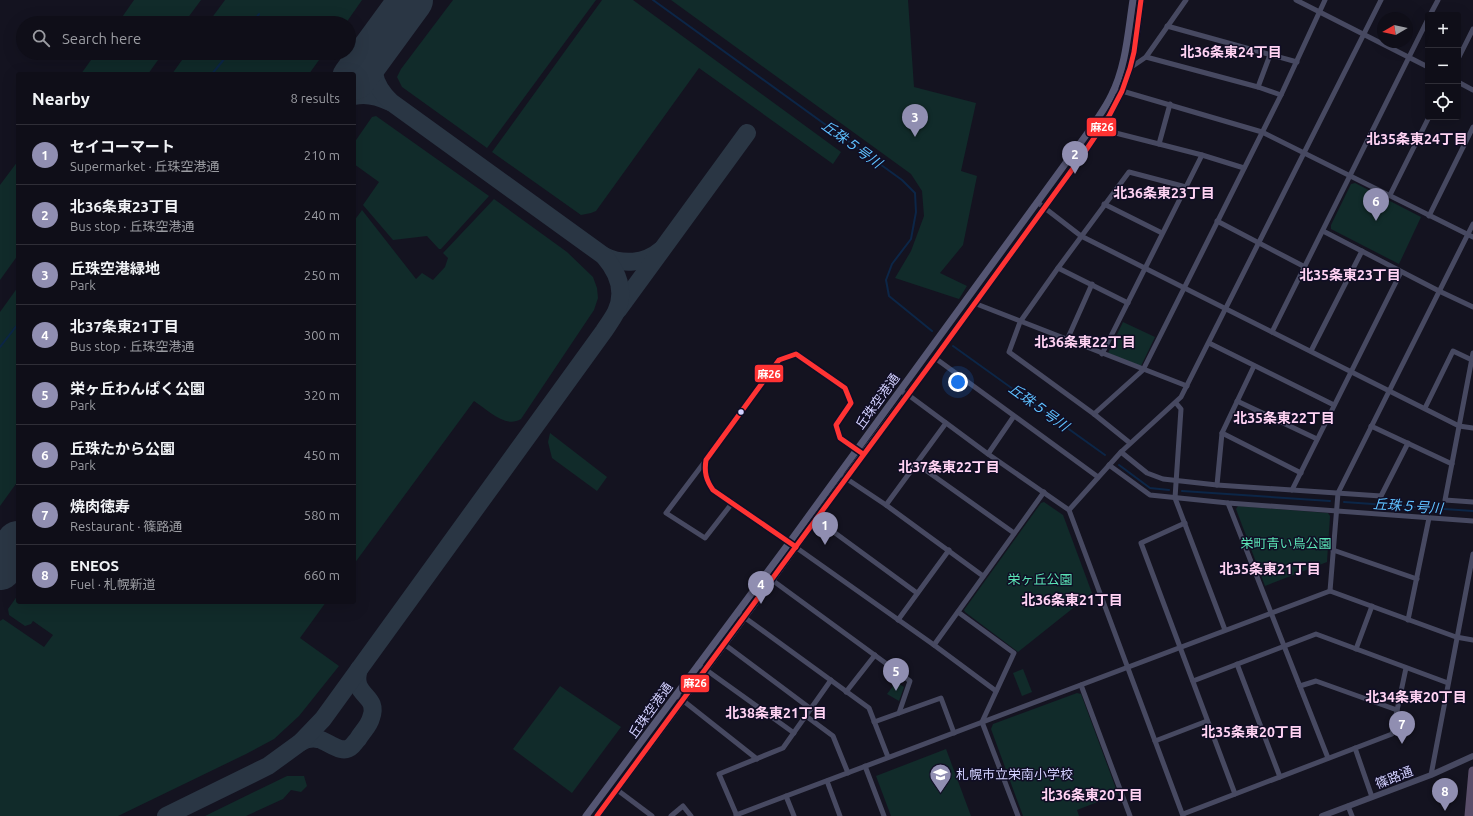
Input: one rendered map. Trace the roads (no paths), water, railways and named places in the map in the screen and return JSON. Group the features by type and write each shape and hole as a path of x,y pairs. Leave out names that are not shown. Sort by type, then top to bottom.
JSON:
{"highway":[{"path":"1469,816 1473,772"}],"main road":[{"name":"丘珠空港通","path":"586,816 789,543 1092,127 1114,91 1121,70 1126,50 1133,0"},
{"name":"丘珠空港通","path":"597,816 935,358 1082,156 1109,116 1122,91 1130,68 1134,52 1141,0"}],"street":[{"path":"1121,70 1130,68 1146,57 1186,0"},
{"path":"1296,0 1425,66"},
{"path":"1094,414 1143,370 1281,95 1325,0"},
{"path":"1069,510 1121,452 1176,403 1181,396 1260,243 1381,0"},
{"path":"1432,12 1438,0"},
{"path":"1272,332 1425,25"},
{"path":"1167,26 1297,62"},
{"path":"1461,53 1473,29"},
{"path":"1258,87 1270,54"},
{"path":"1146,57 1258,87 1281,95"},
{"path":"1461,84 1473,90"},
{"path":"1114,91 1122,91 1170,104 1262,132 1470,236"},
{"path":"1159,144 1170,104"},
{"path":"1390,196 1428,120"},
{"path":"1092,127 1202,155 1244,168"},
{"path":"1429,216 1473,128"},
{"path":"1102,354 1202,155"},
{"path":"1130,443 1094,414 1009,352 1020,322 1104,204 1129,172 1186,187"},
{"path":"1037,202 1082,236 1459,426 1473,428"},
{"path":"1104,204 1162,232"},
{"path":"1217,221 1305,266"},
{"path":"1330,591 1338,493 1439,291 1470,236 1473,224"},
{"path":"1323,232 1473,307"},
{"path":"1311,351 1362,251"},
{"path":"1058,268 1128,303"},
{"path":"1292,490 1401,272"},
{"path":"1067,340 1092,284"},
{"path":"974,303 1187,386"},
{"path":"1209,343 1334,405"},
{"path":"1424,408 1453,351 1472,360"},
{"path":"1473,353 1444,500 1473,502"},
{"path":"935,358 1098,477"},
{"path":"1218,485 1222,433 1254,366"},
{"path":"900,391 907,394 988,454 1069,510 1183,815 1392,734 1406,668"},
{"path":"1237,401 1317,439"},
{"path":"1176,403 1181,409 1175,498 1225,630"},
{"path":"988,454 1014,416"},
{"path":"886,505 946,423"},
{"path":"1371,426 1452,464"},
{"path":"1222,433 1301,473"},
{"path":"1121,452 1147,473 1163,479 1218,485 1381,496 1408,443"},
{"path":"706,460 666,513 705,538 732,502"},
{"path":"917,464 1014,534"},
{"path":"1109,465 1150,495 1228,503 1473,521"},
{"path":"839,474 886,505 983,576"},
{"path":"934,646 1044,492"},
{"path":"1228,503 1328,758"},
{"path":"1408,620 1429,518"},
{"path":"816,519 917,593"},
{"path":"1185,523 1141,543 1235,794"},
{"path":"789,543 996,691"},
{"path":"898,620 949,550"},
{"path":"1333,550 1417,579"},
{"path":"1431,775 1456,637 1473,554"},
{"path":"772,580 910,681 898,713"},
{"path":"831,680 783,748 719,774 737,815 1330,591 1456,637 1473,640"},
{"path":"1356,649 1372,606"},
{"path":"737,612 869,708 888,757"},
{"path":"958,612 1014,653 982,722 1018,816"},
{"path":"1193,681 1316,634 1448,683"},
{"path":"724,644 811,709"},
{"path":"846,692 875,655"},
{"path":"698,664 794,733"},
{"path":"1237,664 1280,777"},
{"path":"1300,686 1316,681 1397,710"},
{"path":"1081,685 1130,816"},
{"path":"676,695 757,759"},
{"path":"874,722 941,698 954,733"},
{"path":"806,716 833,736 848,773"},
{"path":"1155,741 1207,721"},
{"path":"1355,748 1372,797"},
{"name":"篠路通","path":"1322,816 1431,775 1473,756"},
{"path":"865,766 884,816"},
{"path":"827,781 840,816"},
{"path":"616,789 652,816"},
{"path":"786,796 794,816"},
{"path":"670,816 683,806 691,816"},
{"path":"1348,806 1352,816"}],"waterway":[{"name":"丘珠５号川","path":"653,0 902,180 915,193 916,212 911,239 892,264 886,280 889,296 932,331"},
{"path":"214,72 223,60"},
{"path":"0,347 16,327"},
{"name":"丘珠５号川","path":"953,346 1105,455"},
{"name":"丘珠５号川","path":"1119,465 1150,488 1169,490"},
{"name":"丘珠５号川","path":"1182,491 1330,501"},
{"name":"丘珠５号川","path":"1344,502 1473,511"}],"place":[{"name":"丘珠空港緑地","path":"915,137"},
{"name":"北36条東23丁目","path":"1075,174"},
{"name":"丘珠たから公園","path":"1376,221"},
{"name":"セイコーマート","path":"825,545"},
{"name":"北37条東21丁目","path":"761,604"},
{"name":"栄ヶ丘わんぱく公園","path":"896,691"},
{"name":"焼肉徳寿","path":"1402,744"},
{"name":"札幌市立栄南小学校","path":"940,794"},
{"name":"ENEOS","path":"1445,811"}],"district":[{"name":"北36条東24丁目","path":"1231,52"},
{"name":"北35条東24丁目","path":"1417,139"},
{"name":"北36条東23丁目","path":"1164,193"},
{"name":"北35条東23丁目","path":"1350,275"},
{"name":"北36条東22丁目","path":"1085,342"},
{"name":"北35条東22丁目","path":"1284,418"},
{"name":"北37条東22丁目","path":"949,467"},
{"name":"北35条東21丁目","path":"1270,569"},
{"name":"北36条東21丁目","path":"1072,600"},
{"name":"北34条東20丁目","path":"1416,697"},
{"name":"北38条東21丁目","path":"776,713"},
{"name":"北35条東20丁目","path":"1252,732"},
{"name":"北36条東20丁目","path":"1092,795"}],"park label":[{"name":"栄町青い鳥公園","path":"1286,543"},
{"name":"栄ヶ丘公園","path":"1040,579"}]}
